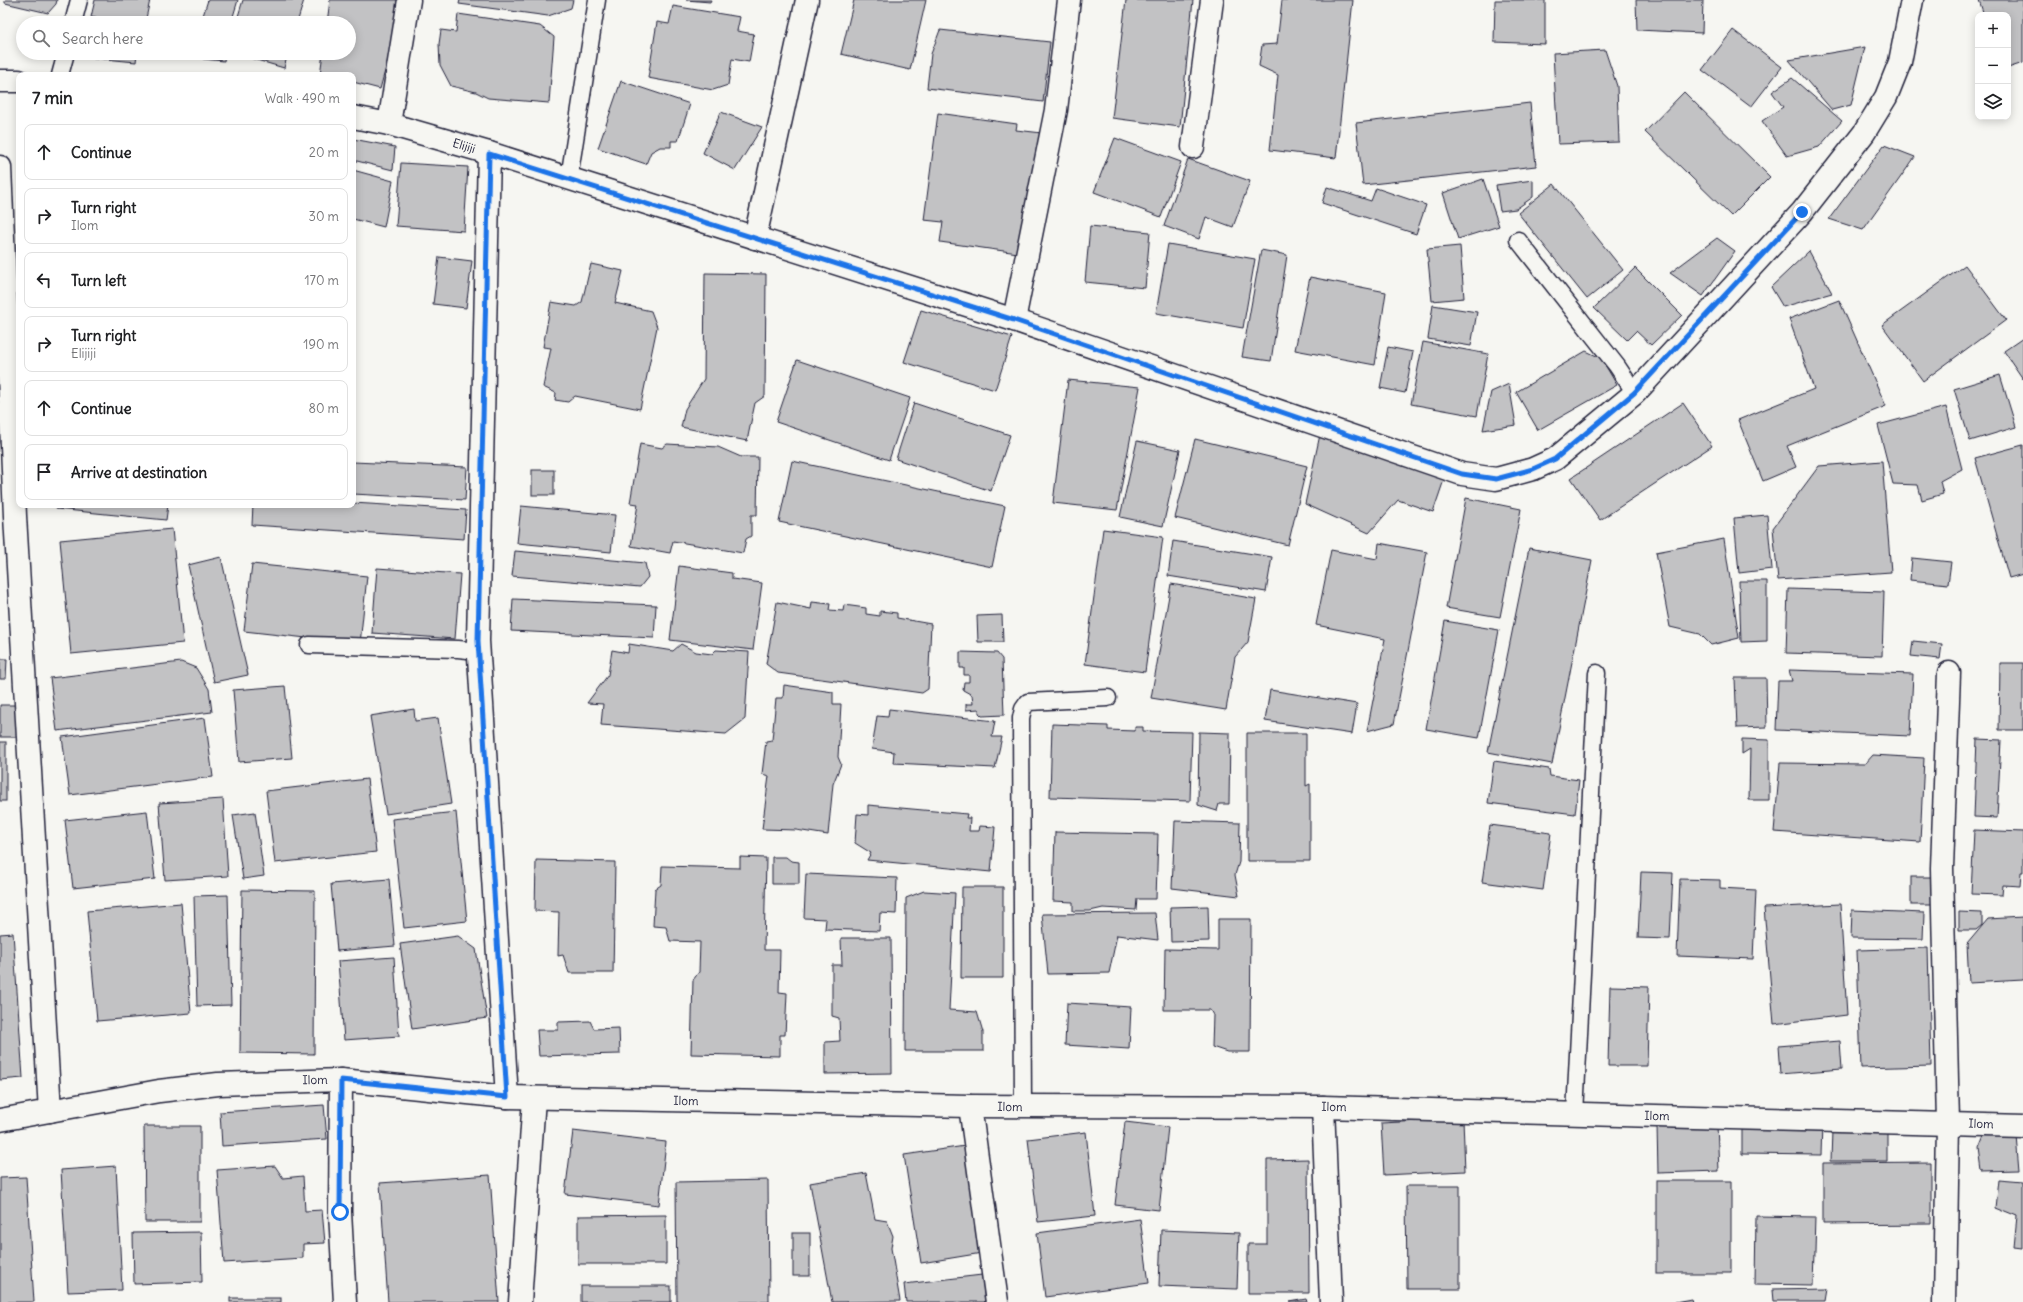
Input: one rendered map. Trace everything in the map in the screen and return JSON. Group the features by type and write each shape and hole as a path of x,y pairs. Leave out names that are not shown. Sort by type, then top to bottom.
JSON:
{"street":[{"path":"389,124 409,0"},
{"path":"755,238 807,0"},
{"path":"1014,320 1056,110 1070,0"},
{"path":"1194,147 1212,0"},
{"name":"Elijiji","path":"356,118 389,124 569,178 1014,320 1462,474 1496,479 1533,469 1555,459 1634,393 1802,212 1864,133 1886,97 1900,62 1912,0"},
{"path":"0,81 16,82"},
{"path":"489,154 478,652 507,1097"},
{"path":"0,167 15,516 50,1111"},
{"path":"1945,1302 1948,1123 1942,868 1950,673"},
{"path":"341,1080 340,1212 345,1302"},
{"name":"Ilom","path":"0,1120 159,1091 218,1084 341,1080 507,1097 534,1098 1024,1107 1323,1107 2023,1126"},
{"path":"520,1302 534,1098"},
{"path":"970,1106 997,1302"},
{"path":"1323,1107 1331,1302"}],"lane":[{"path":"75,16 79,0"},
{"path":"569,178 597,0"},
{"path":"61,72 64,60"},
{"path":"1518,240 1617,366 1634,393"},
{"path":"309,645 458,649 478,652"},
{"path":"1575,1114 1597,673"},
{"path":"1024,1107 1021,718 1028,702 1108,698"}],"building":[{"path":"5,0 57,0 56,4 48,13 5,3"},
{"path":"95,0 150,0 147,16 91,16"},
{"path":"208,0 238,0 233,16 203,16"},
{"path":"243,0 304,0 299,16 238,16"},
{"path":"330,0 404,0 380,89 356,83 356,72 320,72 322,60 356,60 356,16 328,16"},
{"path":"460,0 573,0 571,8 548,16 459,4"},
{"path":"686,0 711,0 710,2"},
{"path":"854,0 926,0 910,70 841,54"},
{"path":"1126,0 1193,0 1180,127 1112,118"},
{"path":"1282,0 1353,0 1336,158 1270,150 1278,75 1259,66 1262,45 1277,44"},
{"path":"1495,0 1545,0 1545,44 1494,42"},
{"path":"1636,0 1703,0 1702,33 1637,30"},
{"path":"1979,0 2023,0 2023,63 2011,67 2011,12 1983,12"},
{"path":"673,6 740,17 737,31 754,34 749,62 732,59 728,85 713,90 648,78 657,22 669,24"},
{"path":"458,14 540,26 554,37 549,103 488,98 476,92 451,86 440,65 439,44 441,30 456,32"},
{"path":"940,30 1050,42 1043,102 927,88 931,54"},
{"path":"1733,30 1782,67 1751,107 1702,70"},
{"path":"1865,47 1851,105 1832,110 1789,60"},
{"path":"1605,50 1617,86 1619,142 1558,144 1553,53"},
{"path":"115,60 136,60 136,62"},
{"path":"257,60 286,60 284,68"},
{"path":"1792,78 1842,121 1819,147 1787,156 1762,121 1783,107 1772,92"},
{"path":"621,81 690,104 678,141 671,141 671,147 660,147 651,152 646,164 598,148"},
{"path":"1684,92 1770,177 1731,216 1645,132"},
{"path":"1530,103 1536,166 1363,185 1356,123"},
{"path":"721,112 762,127 735,170 703,153"},
{"path":"938,113 1017,124 1016,130 1042,133 1025,254 940,242 943,222 924,220"},
{"path":"1115,138 1181,162 1161,217 1094,192"},
{"path":"356,140 395,147 393,170 356,161"},
{"path":"1884,145 1915,157 1863,230 1829,219"},
{"path":"1188,159 1250,181 1233,227 1206,217 1199,239 1164,226"},
{"path":"401,163 468,167 464,231 396,226"},
{"path":"356,171 393,181 384,227 356,220"},
{"path":"1483,179 1499,226 1458,239 1443,193"},
{"path":"1533,180 1533,197 1516,209 1500,211 1496,185"},
{"path":"1554,184 1623,270 1587,299 1518,213"},
{"path":"1327,187 1371,201 1376,188 1426,205 1416,234 1322,203"},
{"path":"1090,226 1150,232 1145,288 1085,282"},
{"path":"1717,238 1735,251 1703,296 1670,273"},
{"path":"1168,244 1255,259 1243,328 1156,313"},
{"path":"1460,246 1464,298 1432,301 1427,249"},
{"path":"1261,250 1287,255 1271,361 1242,357"},
{"path":"1809,251 1832,293 1783,307 1771,287"},
{"path":"439,257 472,261 466,308 433,304"},
{"path":"591,264 623,271 615,303 651,311 657,327 640,409 575,396 568,402 555,400 556,393 543,387 551,348 543,347 551,302 576,306 582,302"},
{"path":"1965,265 2006,320 1923,381 1882,325"},
{"path":"1635,268 1682,315 1651,345 1636,331 1627,340 1594,308"},
{"path":"705,273 766,274 765,396 755,403 747,441 681,427 685,409 704,379"},
{"path":"1310,277 1386,292 1375,365 1295,350"},
{"path":"1839,300 1886,406 1787,446 1796,467 1763,481 1738,420 1814,389 1789,319"},
{"path":"1433,305 1477,312 1471,346 1428,339"},
{"path":"921,310 1012,337 995,390 904,362"},
{"path":"2023,338 2023,379 2004,351"},
{"path":"1423,342 1488,354 1477,416 1411,404"},
{"path":"1388,347 1413,352 1405,393 1380,388"},
{"path":"1586,351 1601,358 1617,385 1538,430 1516,392"},
{"path":"797,360 910,398 889,460 776,422"},
{"path":"2000,375 2016,427 1970,441 1954,389"},
{"path":"1068,380 1140,387 1117,510 1053,503"},
{"path":"1509,384 1516,425 1483,430 1491,392"},
{"path":"914,403 1010,435 991,491 896,459"},
{"path":"1683,403 1712,446 1600,520 1571,478"},
{"path":"1946,407 1962,469 1940,481 1943,494 1922,500 1918,485 1893,484 1878,425"},
{"path":"1321,430 1446,474 1433,512 1398,500 1369,533 1305,504"},
{"path":"1195,439 1307,466 1288,545 1175,518"},
{"path":"1137,441 1180,450 1163,526 1120,517"},
{"path":"640,444 662,448 667,444 718,447 741,457 758,457 757,515 751,515 751,536 746,539 743,553 673,541 670,553 631,546 638,504 630,503"},
{"path":"2023,445 2023,574 2009,578 1975,458"},
{"path":"792,461 1005,506 992,567 779,522"},
{"path":"1882,461 1891,572 1778,580 1773,528 1819,466"},
{"path":"356,462 467,467 465,500 356,494"},
{"path":"532,470 554,470 554,495 532,495"},
{"path":"1466,498 1521,509 1500,617 1446,608"},
{"path":"356,503 466,510 464,539 252,525 253,508 356,508"},
{"path":"521,506 615,515 611,552 517,543"},
{"path":"56,508 168,508 166,520"},
{"path":"1767,515 1772,569 1739,573 1734,518"},
{"path":"172,529 183,643 71,654 60,540"},
{"path":"1103,529 1163,537 1145,672 1085,664"},
{"path":"1724,539 1739,638 1711,645 1700,634 1670,627 1656,552"},
{"path":"1173,541 1272,557 1266,592 1168,576"},
{"path":"1379,543 1427,552 1394,724 1367,731 1385,639 1316,625 1331,550 1377,559"},
{"path":"1529,548 1592,560 1552,764 1488,752"},
{"path":"515,551 645,563 648,577 640,587 512,576"},
{"path":"221,557 248,675 214,682 188,565"},
{"path":"1912,558 1951,562 1948,584 1910,580"},
{"path":"252,564 367,576 360,644 244,631"},
{"path":"679,566 732,573 732,579 762,583 753,650 670,640"},
{"path":"377,568 460,574 455,639 372,633"},
{"path":"1739,581 1767,581 1767,641 1741,642"},
{"path":"1171,584 1256,599 1248,642 1235,657 1226,710 1151,698"},
{"path":"1788,589 1884,592 1882,656 1786,653"},
{"path":"513,599 656,605 654,638 511,631"},
{"path":"777,602 811,609 812,602 830,604 829,610 843,611 844,605 866,608 866,614 880,616 880,611 897,613 897,618 931,624 928,689 922,693 778,673 766,664"},
{"path":"1002,615 1003,642 978,642 977,616"},
{"path":"1445,621 1499,630 1479,738 1426,729"},
{"path":"1913,641 1942,644 1940,659 1911,656"},
{"path":"629,644 673,651 681,644 696,652 712,654 716,650 749,652 745,719 726,734 601,725 603,704 587,703 608,675 612,650 628,653"},
{"path":"960,652 997,653 1002,659 1004,715 982,716 979,713 979,709 966,710 966,704 973,704 972,695 963,690 964,682 969,682 969,675 964,675 964,668 960,668"},
{"path":"0,659 7,659 6,679 0,679"},
{"path":"181,662 196,668 209,689 212,712 57,731 50,678"},
{"path":"2000,663 2023,663 2023,730 1999,730"},
{"path":"1789,670 1913,674 1910,736 1776,730 1778,681 1792,681"},
{"path":"1735,678 1766,678 1767,727 1737,728"},
{"path":"784,685 833,692 833,704 841,704 838,757 841,764 833,784 828,835 796,830 762,829 769,776 762,774 766,741 772,740 776,698 783,698"},
{"path":"285,686 292,758 239,762 233,690"},
{"path":"1270,690 1357,704 1352,734 1265,721"},
{"path":"0,705 18,705 17,737 0,737"},
{"path":"414,709 415,721 438,718 451,804 386,814 370,716"},
{"path":"889,709 995,721 992,737 1002,737 995,768 893,763 894,752 872,749 877,716 888,717"},
{"path":"205,718 213,777 70,795 62,737"},
{"path":"1052,724 1108,726 1108,730 1135,731 1135,727 1143,727 1143,731 1192,732 1190,801 1050,797"},
{"path":"1199,732 1230,733 1229,804 1219,804 1217,811 1198,805"},
{"path":"1247,733 1306,733 1306,786 1310,784 1310,861 1247,861"},
{"path":"1742,739 1769,740 1769,800 1749,800 1750,749 1742,754"},
{"path":"1977,739 2001,740 1997,818 1974,817"},
{"path":"0,742 6,742 6,801 0,801"},
{"path":"1873,755 1924,758 1920,842 1774,832 1780,763 1865,764"},
{"path":"1494,761 1549,769 1550,776 1579,780 1575,814 1488,803"},
{"path":"367,779 376,852 275,863 266,791"},
{"path":"223,799 228,876 165,880 159,803"},
{"path":"868,805 967,814 966,818 970,818 969,831 979,831 980,826 995,827 991,872 867,860 871,853 855,843 857,814 868,815"},
{"path":"147,811 155,879 73,888 65,820"},
{"path":"255,812 264,876 243,879 233,815"},
{"path":"456,812 467,921 404,928 392,819"},
{"path":"1175,821 1240,823 1239,862 1235,875 1239,896 1172,888"},
{"path":"1490,825 1551,833 1543,890 1482,882"},
{"path":"1974,830 2023,832 2023,872 2021,872 2020,886 2003,885 2002,895 1971,894"},
{"path":"1055,832 1158,834 1156,899 1137,899 1136,910 1103,908 1090,911 1073,911 1073,902 1053,901"},
{"path":"740,857 766,858 764,950 780,950 779,992 787,993 785,1035 780,1035 780,1056 691,1054 693,980 699,972 700,942 670,941 666,927 653,926 655,889 661,885 662,866 740,868"},
{"path":"772,857 786,857 791,861 799,862 799,884 772,884"},
{"path":"536,860 615,862 613,973 569,973 563,955 558,956 559,912 535,911"},
{"path":"1641,872 1673,873 1670,939 1638,938"},
{"path":"806,874 897,878 896,914 880,913 879,931 825,929 826,919 804,918"},
{"path":"1911,877 1935,877 1935,905 1911,905"},
{"path":"389,879 395,946 337,951 331,884"},
{"path":"1680,879 1720,880 1720,888 1756,890 1753,959 1677,956"},
{"path":"962,887 1003,887 1003,978 961,978"},
{"path":"242,890 315,891 314,1054 240,1053"},
{"path":"924,891 955,893 949,1010 977,1012 983,1032 983,1051 905,1051 906,898"},
{"path":"228,895 231,1005 197,1006 194,896"},
{"path":"181,903 191,1013 97,1021 87,911"},
{"path":"1840,904 1847,1015 1774,1024 1764,908"},
{"path":"1208,906 1209,941 1171,942 1170,907"},
{"path":"1852,910 1924,913 1923,939 1851,938"},
{"path":"1959,912 1982,913 1982,925 1976,930 1959,930"},
{"path":"1155,913 1158,940 1117,935 1109,973 1048,974 1042,914"},
{"path":"2023,917 2023,980 1969,983 1967,944 1988,919"},
{"path":"1218,919 1251,919 1250,1052 1227,1052 1212,1047 1213,1015 1210,1010 1164,1010 1165,949 1218,950"},
{"path":"13,933 23,1078 0,1080 0,934"},
{"path":"458,936 476,949 487,1018 412,1029 400,944"},
{"path":"841,938 891,938 892,1073 825,1074 825,1042 840,1041 839,1018 832,1016 832,965 842,965"},
{"path":"1928,948 1931,1066 1861,1068 1857,950"},
{"path":"394,957 399,1036 344,1040 338,961"},
{"path":"1610,986 1649,987 1647,1066 1608,1066"},
{"path":"1067,1003 1131,1007 1129,1049 1065,1045"},
{"path":"590,1021 594,1029 619,1028 620,1054 539,1056 537,1030 558,1030 558,1022"},
{"path":"1840,1041 1842,1069 1780,1074 1778,1046"},
{"path":"324,1105 327,1139 222,1146 220,1112"},
{"path":"1463,1119 1465,1171 1384,1175 1381,1123"},
{"path":"1125,1122 1168,1127 1159,1210 1115,1205"},
{"path":"1742,1123 1822,1124 1821,1155 1742,1154"},
{"path":"1717,1125 1719,1171 1658,1173 1657,1126"},
{"path":"144,1126 200,1126 200,1222 145,1222"},
{"path":"1832,1129 1887,1129 1887,1161 1831,1161"},
{"path":"573,1131 666,1142 659,1205 565,1194"},
{"path":"1086,1132 1095,1216 1038,1222 1028,1139"},
{"path":"1985,1134 2015,1134 2018,1170 1982,1171 1979,1149"},
{"path":"965,1146 982,1253 921,1263 904,1155"},
{"path":"1308,1159 1309,1293 1248,1293 1248,1244 1267,1244 1267,1160"},
{"path":"1931,1162 1931,1223 1823,1224 1823,1163"},
{"path":"116,1166 122,1290 68,1292 61,1170"},
{"path":"275,1166 283,1178 303,1176 305,1211 322,1210 325,1243 303,1244 303,1258 224,1263 217,1170"},
{"path":"866,1173 875,1219 887,1221 893,1236 891,1248 900,1301 832,1302 810,1183"},
{"path":"490,1175 499,1302 388,1302 380,1183"},
{"path":"26,1177 34,1302 0,1302 0,1178"},
{"path":"768,1180 769,1302 677,1302 676,1182"},
{"path":"1999,1180 2023,1182 2023,1248 2015,1247 2018,1217 1996,1208"},
{"path":"1656,1181 1731,1181 1731,1273 1656,1273"},
{"path":"1406,1186 1460,1186 1460,1289 1407,1289"},
{"path":"666,1215 666,1264 578,1264 578,1216"},
{"path":"1756,1216 1816,1217 1814,1286 1755,1285"},
{"path":"1140,1219 1149,1283 1045,1297 1037,1233"},
{"path":"1161,1230 1239,1233 1237,1289 1159,1286"},
{"path":"201,1232 202,1282 134,1284 133,1233"},
{"path":"793,1233 810,1233 810,1276 793,1276"},
{"path":"982,1275 985,1302 906,1302 904,1284"},
{"path":"581,1286 671,1286 671,1302 581,1302"},
{"path":"1828,1290 1826,1302 1772,1302 1771,1291"},
{"path":"230,1298 281,1298 281,1302 230,1302"},
{"path":"1306,1299 1307,1302 1289,1302"},
{"path":"1691,1299 1692,1302 1675,1302"}],"route":[{"path":"340,1212 341,1080 507,1097 478,641 489,154 569,178 1014,320 1462,474 1496,479 1533,469 1555,459 1634,393 1802,212"}]}
